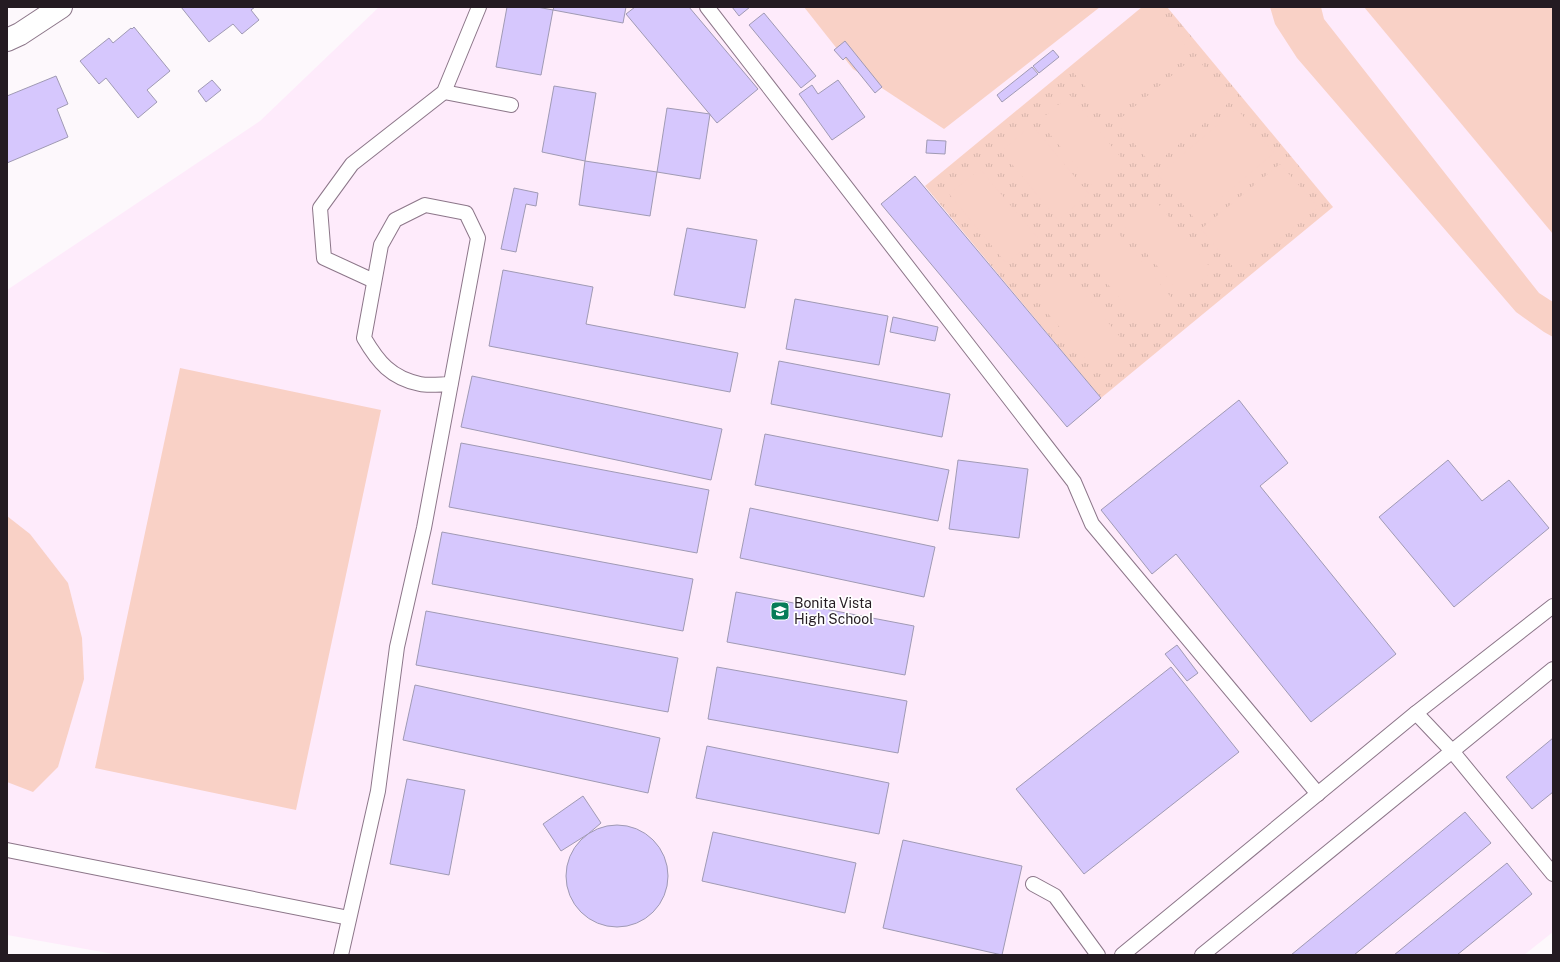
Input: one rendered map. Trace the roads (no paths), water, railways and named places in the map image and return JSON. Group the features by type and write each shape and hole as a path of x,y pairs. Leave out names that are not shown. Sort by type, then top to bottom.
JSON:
{"street":[{"path":"7,40 20,34 61,7"}],"lane":[{"path":"374,281 324,258 320,208 352,164 444,92 479,7"},
{"path":"707,7 1074,482 1092,524 1318,794"},
{"path":"444,92 511,105"},
{"path":"341,955 348,918 378,791 397,648 424,528 451,384 478,238 466,213 425,205 395,220 381,244 364,338 375,357 394,375 421,385 451,384"},
{"path":"1122,955 1416,713 1553,606"},
{"path":"1202,955 1553,669"},
{"path":"1416,713 1452,751 1553,874"},
{"path":"7,850 348,918"},
{"path":"1033,884 1055,896 1098,955"}],"place":[{"name":"Bonita Vista High School","path":"780,611"}]}
